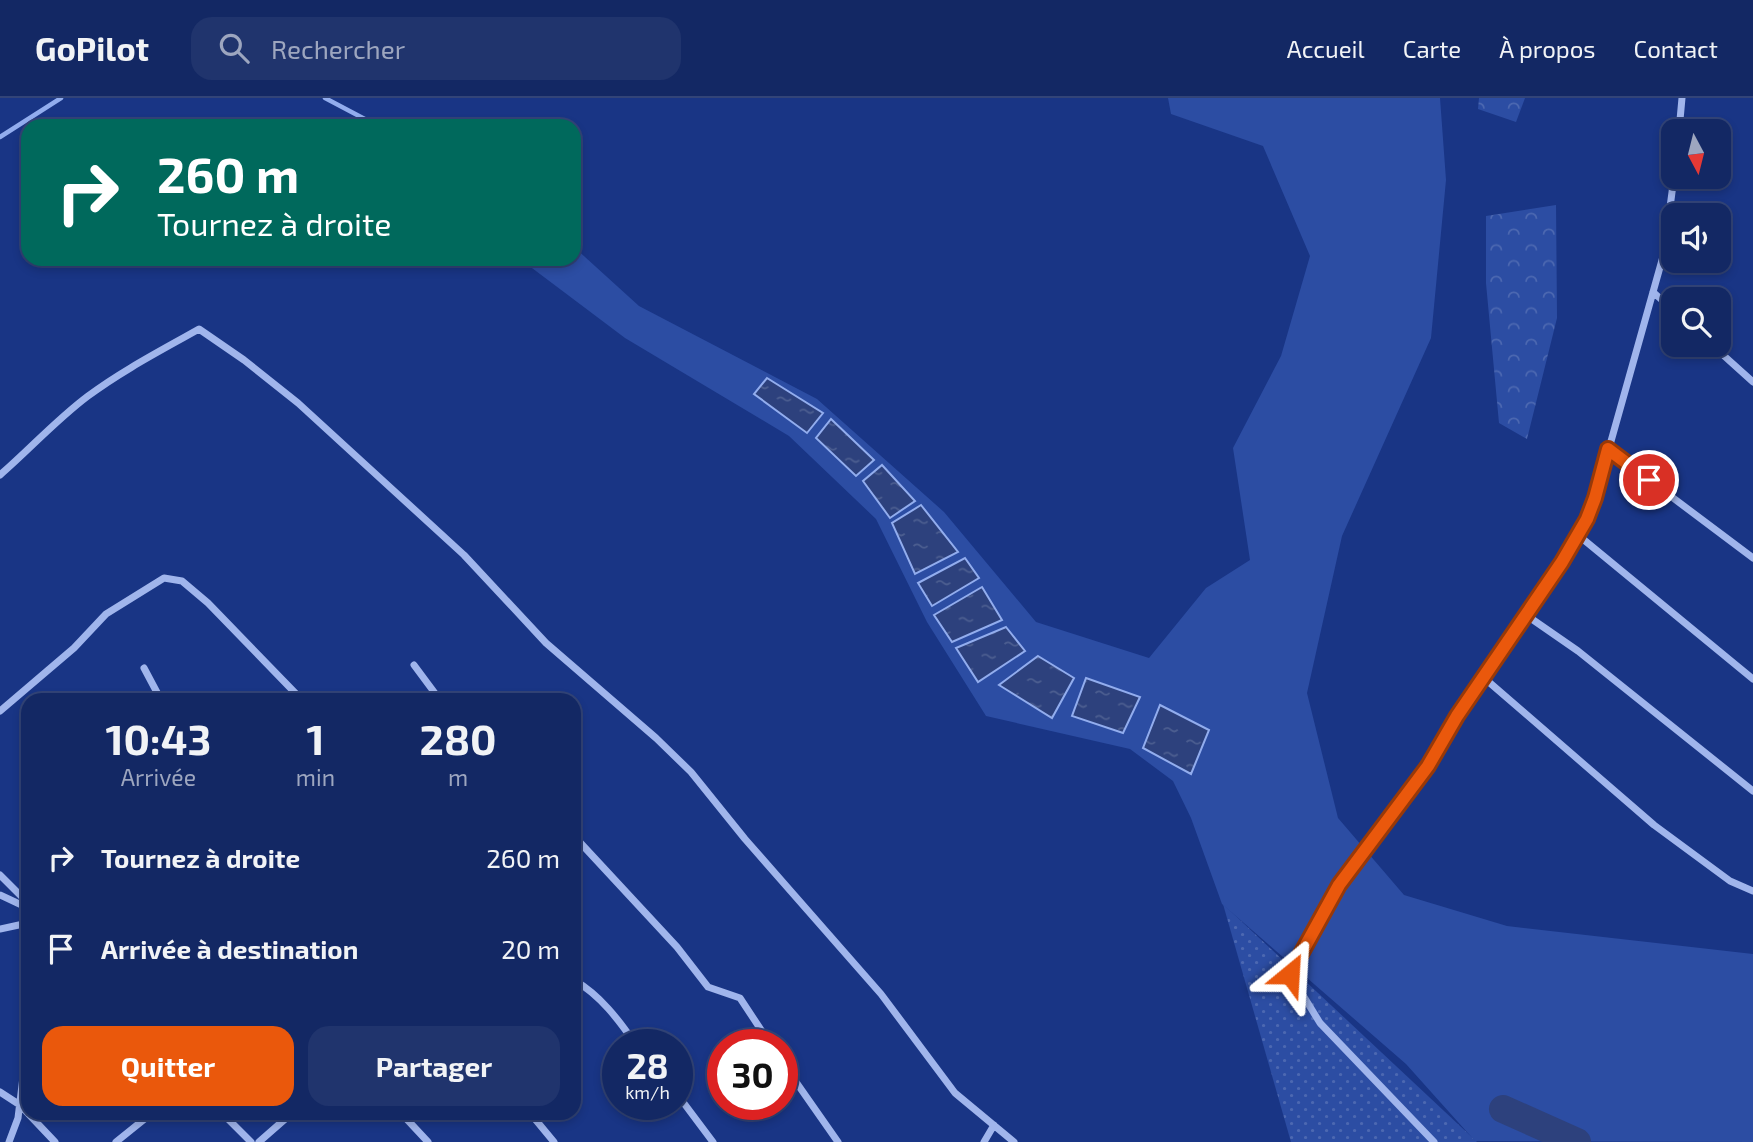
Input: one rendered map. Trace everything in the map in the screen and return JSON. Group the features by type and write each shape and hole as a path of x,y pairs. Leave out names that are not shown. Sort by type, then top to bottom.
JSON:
{"street":[{"path":"1680,119 1682,98"},
{"path":"1434,1142 1320,1023 1290,974 1339,885 1428,766 1457,716 1578,535 1595,498 1664,253 1672,189"},
{"path":"1653,292 1661,299"},
{"path":"0,475 24,455 49,428 90,395 199,329 244,360 298,403 464,555 546,643 656,738 691,772 745,839 881,994 955,1093 1014,1142"},
{"path":"1725,357 1753,382"},
{"path":"1608,449 1753,558"},
{"path":"1578,535 1753,679"},
{"path":"21,693 74,648 106,614 164,578 182,581 208,603 295,693"},
{"path":"1526,615 1578,651 1753,791"},
{"path":"414,665 435,693"},
{"path":"144,668 157,693"},
{"path":"1483,677 1654,825 1730,881 1753,891"},
{"path":"0,711 21,693"},
{"path":"581,844 677,947 708,987 740,998 760,1029"},
{"path":"0,875 21,898"},
{"path":"0,895 21,903"},
{"path":"0,929 21,924"},
{"path":"581,984 598,998 623,1029"},
{"path":"798,1085 838,1142"},
{"path":"0,1092 20,1105"},
{"path":"9,1142 19,1118 21,1096"},
{"path":"693,1115 713,1142"},
{"path":"34,1120 55,1142"},
{"path":"116,1142 143,1120"},
{"path":"229,1120 251,1142"},
{"path":"259,1142 284,1120"},
{"path":"408,1120 428,1142"},
{"path":"536,1120 554,1142"},
{"path":"984,1142 993,1125"}],"green space":[{"path":"1168,98 1440,98 1446,180 1431,338 1342,536 1307,693 1338,818 1404,895 1507,926 1753,954 1753,1142 1475,1141 1406,1064 1222,904 1191,818 1173,781 1130,749 986,716 927,622 876,519 789,436 625,338 529,266 581,266 581,253 639,306 817,399 944,512 1036,622 1149,658 1206,588 1250,560 1233,448 1281,356 1310,256 1263,146 1171,114"},
{"path":"1479,98 1525,98 1516,122 1478,109"},
{"path":"1556,205 1557,318 1527,439 1499,423 1486,283 1486,216"},
{"path":"1223,904 1475,1140 1477,1142 1291,1142"}],"water":[{"path":"767,378 823,413 807,433 754,394"},
{"path":"831,419 874,460 856,476 816,438"},
{"path":"882,465 915,501 890,518 863,481"},
{"path":"921,505 958,552 915,574 892,523"},
{"path":"965,558 979,578 932,606 918,583"},
{"path":"982,587 1002,620 952,642 934,615"},
{"path":"1006,627 1025,651 978,682 956,648"},
{"path":"1038,656 1074,678 1052,718 999,685"},
{"path":"1086,678 1140,697 1123,733 1072,716"},
{"path":"1160,705 1209,730 1191,774 1143,748"}],"waterway":[{"path":"28,119 61,98"},
{"path":"325,98 365,119"},
{"path":"0,137 21,124"},
{"path":"1503,1109 1577,1142"}],"route":[{"path":"1290,974 1302,948 1353,863 1428,766 1457,716 1562,562 1587,519 1608,449 1649,480"}]}
